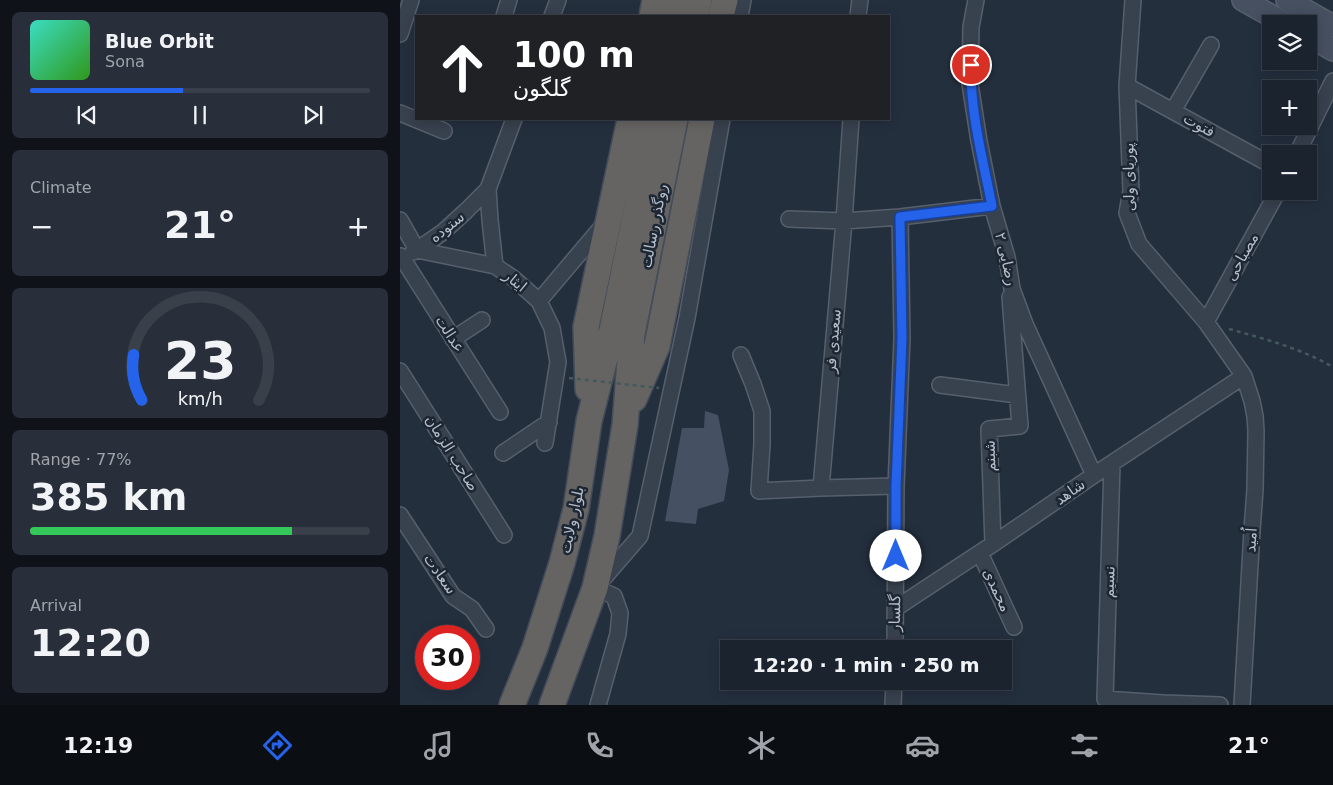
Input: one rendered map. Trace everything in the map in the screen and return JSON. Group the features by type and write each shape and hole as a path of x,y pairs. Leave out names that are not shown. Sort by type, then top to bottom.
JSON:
{"highway":[{"path":"652,15 655,0"},
{"path":"676,15 679,0"},
{"path":"695,15 699,0"},
{"path":"722,15 725,0"},
{"path":"589,421 586,327 630,120"},
{"name":"روگذر رسالت","path":"622,332 655,120"},
{"name":"روگذر رسالت","path":"622,332 675,120"},
{"path":"624,425 657,346 702,120"},
{"path":"552,705 595,588 607,536 624,425 622,332"},
{"name":"بلوار ولایت","path":"512,705 535,648 562,563 576,509 589,421 622,332"}],"main road":[{"path":"1243,0 1270,15"},
{"path":"1287,0 1333,26"},
{"path":"1317,41 1333,50"}],"street":[{"path":"400,34 411,0"},
{"path":"504,15 509,0"},
{"path":"552,15 558,0"},
{"path":"740,15 743,0"},
{"path":"858,15 860,0"},
{"name":"رضایی ۲","path":"976,0 972,28 970,84 992,206 1007,257 1012,289 1025,324 1094,475"},
{"name":"پوریای ولی","path":"1133,0 1126,86 1131,191 1127,213 1139,244 1206,322 1244,376"},
{"path":"1173,111 1211,45"},
{"path":"1301,145 1333,81"},
{"name":"فتوت","path":"1126,86 1262,160"},
{"path":"400,113 415,119"},
{"path":"417,120 444,131"},
{"name":"ایثار","path":"514,120 488,189 490,220 495,266 514,278 539,301 552,328 558,362 545,443"},
{"path":"598,705 618,634 620,613 614,596 595,588 640,536 687,318 722,120"},
{"name":"سعیدی فر","path":"821,488 851,120"},
{"name":"ستوده","path":"400,256 417,250 443,232 488,189"},
{"name":"مصباحی","path":"1206,322 1273,200"},
{"path":"790,219 844,222 992,206"},
{"name":"گلسار","path":"895,640 896,486 902,338 900,217"},
{"path":"539,301 609,218"},
{"path":"400,220 417,250 495,266"},
{"name":"عدالت","path":"400,256 500,412"},
{"name":"شبنم","path":"993,544 989,429 1020,426 1016,395 1007,257"},
{"path":"454,339 482,320"},
{"path":"741,355 762,411 759,490 896,486"},
{"name":"صاحب الزمان","path":"400,371 504,535"},
{"name":"شاهد","path":"896,608 1244,376"},
{"name":"اُمید","path":"1242,705 1256,466 1255,416 1244,376"},
{"path":"940,385 1016,395"},
{"path":"503,453 549,422"},
{"name":"نسیم","path":"1112,464 1105,699 1163,704"},
{"name":"سعادت","path":"400,515 453,596 472,609 486,629"},
{"name":"محمدی","path":"980,553 1014,627"},
{"path":"893,705 894,690"},
{"path":"1163,704 1220,705"}],"path":[{"path":"1206,322 1306,352 1333,366"},
{"path":"569,378 659,388"}],"building":[{"path":"705,411 718,415 729,470 724,501 698,509 696,524 665,521 682,428 704,428"}],"route":[{"path":"896,556 896,486 902,338 900,217 992,206 970,84 971,65"}]}
